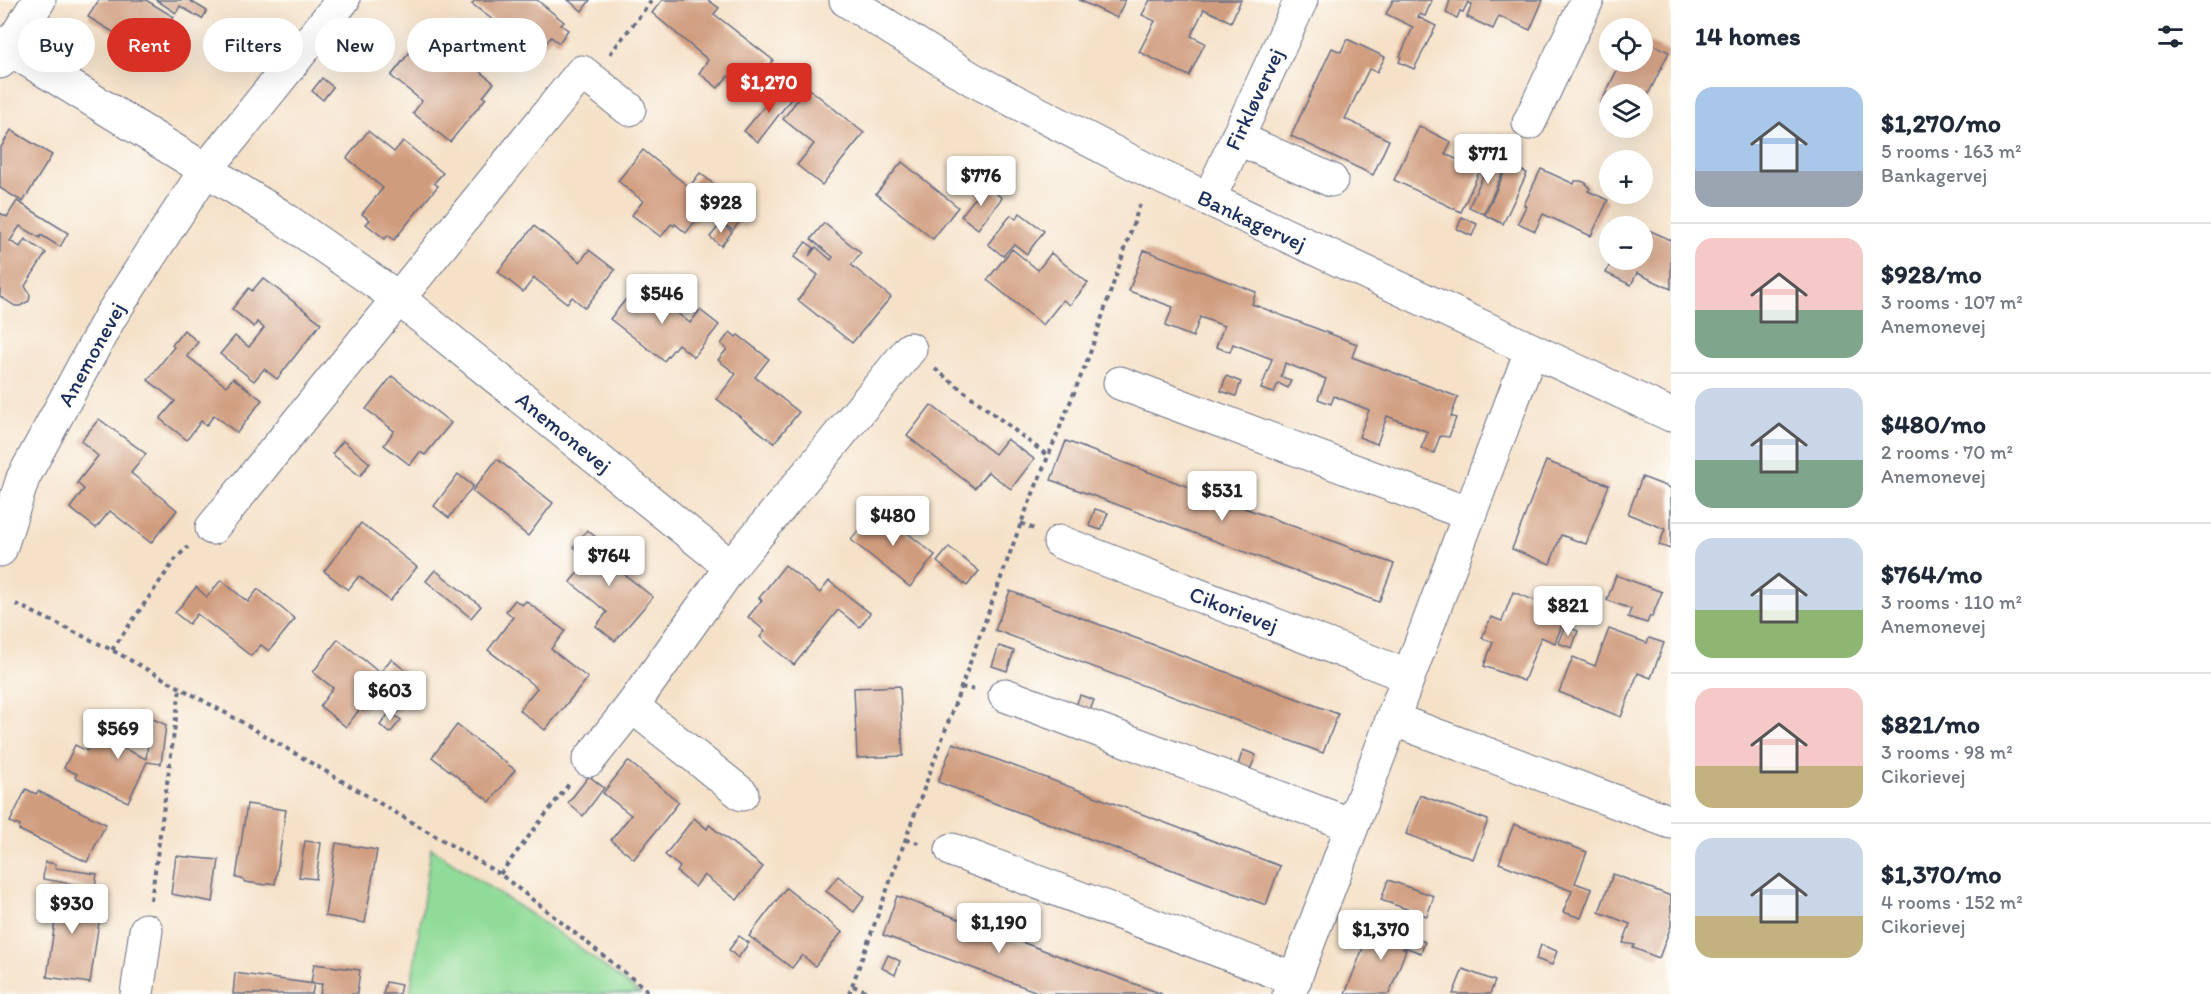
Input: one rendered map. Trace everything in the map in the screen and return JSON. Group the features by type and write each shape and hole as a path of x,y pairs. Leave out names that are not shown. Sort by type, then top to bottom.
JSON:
{"street":[{"name":"Anemonevej","path":"39,0 3,51 279,215 398,298 731,567"},
{"name":"Anemonevej","path":"0,550 23,478 110,317 205,171 343,0"},
{"name":"Bankagervej","path":"846,0 972,79 1155,174 1671,415"},
{"name":"Firkløvervej","path":"1209,199 1301,0"},
{"path":"1529,123 1587,0"},
{"path":"212,528 582,72 628,110"},
{"path":"1237,138 1331,180"},
{"path":"589,760 632,706 731,567 910,350"},
{"path":"952,850 1292,986 1530,351"},
{"path":"1120,383 1469,514"},
{"name":"Cikorievej","path":"1060,542 1408,676"},
{"path":"1005,695 1352,825"},
{"path":"632,706 742,794"},
{"path":"1392,719 1671,822"},
{"path":"137,994 146,930"}],"path":[{"path":"582,72 608,56 652,0"},
{"path":"849,994 1021,523 1089,356 1139,206 1155,174"},
{"path":"910,350 1048,456"},
{"path":"112,650 177,557 212,528"},
{"path":"16,604 112,650 240,721 500,874 652,994"},
{"path":"146,930 180,689"},
{"path":"500,874 589,760"},
{"path":"853,986 874,994"}],"green space":[{"path":"431,848 575,944 640,994 410,994"}],"building":[{"path":"99,0 146,0 174,17 107,18 107,28 95,21 95,18 88,17"},
{"path":"156,0 189,0 207,11 202,19 180,6 176,13"},
{"path":"475,0 537,0 564,22 561,25 568,30 559,43 551,37 547,42 547,18 490,18 472,4"},
{"path":"568,0 590,0 582,11"},
{"path":"662,0 708,0 719,8 714,14 773,60 748,91 728,76 718,88 699,73 708,60 652,13"},
{"path":"1079,0 1125,0 1117,18"},
{"path":"1150,0 1241,0 1231,22 1204,9 1191,36 1205,43 1189,76 1139,52 1155,21 1142,15"},
{"path":"1393,0 1432,0 1425,16 1419,14 1418,17 1436,26 1414,69 1399,62 1413,27 1386,14"},
{"path":"1450,0 1543,0 1530,30 1499,16 1493,29 1467,17 1472,4 1468,2 1457,18 1446,13"},
{"path":"1347,39 1385,57 1377,72 1369,69 1345,119 1389,140 1373,175 1291,136 1332,48 1341,52"},
{"path":"1653,44 1669,52 1653,85 1610,84 1616,72 1653,72"},
{"path":"407,56 407,72 481,72 494,83 483,97 486,98 450,142 413,113 422,101 391,76"},
{"path":"322,78 333,87 323,100 312,91"},
{"path":"782,85 794,95 758,142 744,131"},
{"path":"807,87 864,133 822,185 797,165 814,144 783,119"},
{"path":"1419,126 1451,142 1445,154 1480,170 1461,212 1394,180"},
{"path":"11,130 52,155 23,202 0,188 0,149"},
{"path":"368,131 394,152 403,141 443,173 434,183 438,186 394,240 388,235 385,239 366,224 370,220 362,214 383,188 347,158"},
{"path":"643,150 689,187 700,173 736,202 722,219 706,207 686,233 675,224 674,226 671,224 661,237 632,215 643,201 618,181"},
{"path":"1492,156 1507,163 1484,214 1469,207"},
{"path":"902,162 958,207 933,239 876,194"},
{"path":"1508,164 1527,173 1503,224 1485,215"},
{"path":"1541,169 1574,184 1575,181 1586,183 1590,189 1588,191 1599,196 1599,204 1606,204 1591,236 1543,214 1535,231 1518,223 1526,206 1524,205"},
{"path":"985,185 1002,198 978,229 961,216"},
{"path":"17,201 68,233 60,247 20,226 10,241 20,247 25,239 46,253 25,286 30,295 29,301 20,306 15,306 0,296 0,213 7,217"},
{"path":"733,209 743,217 733,230 722,223"},
{"path":"1020,213 1044,231 1027,254 1014,244 1003,256 988,244 1011,215 1016,219"},
{"path":"1462,217 1477,224 1472,236 1457,229"},
{"path":"721,223 732,232 721,246 710,237"},
{"path":"824,223 861,253 851,265 891,297 852,343 798,300 818,275 794,257 806,242 814,248 809,256 816,247 831,260 833,257 811,239"},
{"path":"534,226 580,262 589,250 615,270 585,308 572,297 567,303 534,278 523,292 498,272"},
{"path":"1653,232 1671,240 1671,289 1637,273 1631,285 1606,273 1607,270 1653,270"},
{"path":"1012,249 1038,270 1051,253 1088,283 1070,305 1063,300 1043,325 987,280"},
{"path":"1144,250 1256,292 1252,304 1357,344 1352,357 1458,397 1451,416 1456,418 1449,437 1440,436 1434,453 1421,448 1428,432 1387,416 1377,444 1359,437 1369,410 1334,396 1331,404 1318,399 1326,379 1285,363 1281,377 1291,380 1288,388 1278,383 1274,393 1261,389 1272,359 1233,344 1230,352 1216,347 1224,326 1200,317 1193,337 1165,326 1173,307 1129,291"},
{"path":"263,278 321,323 277,379 264,369 254,381 220,354 235,336 249,347 264,328 257,322 254,327 232,309 249,288 252,291"},
{"path":"639,283 690,323 700,310 719,325 694,357 678,344 664,361 610,319"},
{"path":"184,330 198,342 187,356 226,386 233,378 262,400 237,433 214,415 206,426 201,421 187,440 160,419 175,401 148,380 174,347 172,345"},
{"path":"730,332 736,337 738,335 769,359 755,377 799,412 774,443 717,399 736,374 718,360 727,349 721,344"},
{"path":"392,376 451,423 425,455 420,452 410,465 384,445 394,431 366,409"},
{"path":"1226,376 1241,382 1236,396 1221,391"},
{"path":"931,405 995,454 1007,439 1034,459 1011,489 988,472 975,488 907,436"},
{"path":"99,419 146,454 131,473 177,510 151,543 110,511 96,528 70,508 84,489 77,483 98,456 81,441"},
{"path":"343,441 370,463 360,476 332,454"},
{"path":"1066,441 1394,564 1379,602 1051,480"},
{"path":"497,459 553,503 528,536 472,491"},
{"path":"1546,461 1609,485 1586,544 1561,535 1550,564 1512,549"},
{"path":"458,474 473,486 449,518 434,506"},
{"path":"1642,477 1671,488 1671,549 1659,545 1665,529 1628,514"},
{"path":"876,508 935,555 910,587 851,540"},
{"path":"1095,509 1108,513 1101,530 1089,526"},
{"path":"361,523 417,567 390,601 359,576 348,590 324,571"},
{"path":"587,530 617,554 610,563 653,597 615,641 596,626 607,612 570,582 589,559 574,547"},
{"path":"949,547 979,571 967,586 937,562"},
{"path":"785,565 820,593 829,581 870,613 860,627 838,610 794,665 760,637 765,631 748,617 762,600 759,598"},
{"path":"435,570 481,606 471,618 426,581"},
{"path":"1616,575 1662,592 1652,617 1650,616 1647,623 1628,617 1631,609 1607,600"},
{"path":"221,580 248,602 258,589 295,619 269,651 261,645 251,656 197,614 189,624 175,613 196,587 207,597"},
{"path":"1010,591 1338,714 1323,753 995,630"},
{"path":"1513,592 1552,607 1557,594 1569,599 1566,606 1569,607 1555,643 1541,637 1524,681 1484,666 1493,642 1482,638 1491,617 1502,621"},
{"path":"515,600 522,605 526,601 565,631 551,649 588,678 545,730 519,710 537,688 488,650 513,617 506,611"},
{"path":"1565,626 1578,631 1572,648 1558,643"},
{"path":"1609,629 1647,643 1649,638 1664,643 1651,678 1638,673 1621,717 1559,692 1573,657 1595,666"},
{"path":"338,639 380,673 391,659 421,683 398,713 383,701 392,689 385,683 363,711 360,709 346,727 320,706 333,688 313,672"},
{"path":"999,646 1014,651 1007,671 992,666"},
{"path":"900,686 903,756 857,758 854,688"},
{"path":"1080,695 1094,700 1090,711 1076,706"},
{"path":"136,711 166,725 161,764 147,762 128,802 75,777 77,774 64,768 75,745 87,751 95,735 146,759 149,737 133,734"},
{"path":"390,712 401,720 390,733 380,725"},
{"path":"457,725 515,770 490,802 432,757"},
{"path":"953,743 1280,866 1266,905 938,782"},
{"path":"1243,750 1256,755 1250,770 1238,765"},
{"path":"628,761 679,802 634,859 611,840 631,815 603,793"},
{"path":"589,776 604,788 583,816 568,803"},
{"path":"26,789 36,794 38,791 106,824 87,862 19,830 20,826 10,822"},
{"path":"1420,795 1488,820 1473,859 1406,834"},
{"path":"247,804 286,810 275,884 245,882 236,878"},
{"path":"694,818 707,829 709,825 763,867 737,900 704,875 695,887 677,872 680,867 665,855"},
{"path":"1514,824 1587,852 1575,883 1592,889 1581,918 1563,912 1572,891 1499,863"},
{"path":"305,841 321,843 316,879 299,877"},
{"path":"336,843 377,850 365,923 325,916"},
{"path":"176,856 219,860 213,902 171,894"},
{"path":"45,862 56,864 55,868 97,874 95,888 43,879"},
{"path":"1613,874 1671,896 1671,926 1659,958 1633,948 1635,945 1623,943 1630,924 1599,912"},
{"path":"838,876 865,897 854,912 826,891"},
{"path":"1388,880 1434,896 1427,916 1381,900"},
{"path":"48,885 86,890 84,906 101,908 90,983 47,977 57,907 45,905"},
{"path":"786,888 842,932 815,966 802,955 792,968 749,936"},
{"path":"897,896 1162,994 1043,994 883,935"},
{"path":"1373,922 1425,942 1421,953 1404,947 1403,949 1406,950 1389,994 1345,994"},
{"path":"739,936 749,943 738,958 729,950"},
{"path":"1541,945 1557,951 1552,965 1536,959"},
{"path":"888,955 900,961 895,975 882,968"},
{"path":"314,964 360,970 357,994 320,994 322,984 311,983"},
{"path":"1463,969 1495,981 1490,994 1453,994"},
{"path":"235,973 314,984 312,994 233,994"},
{"path":"386,982 401,985 399,994 383,994"}]}
